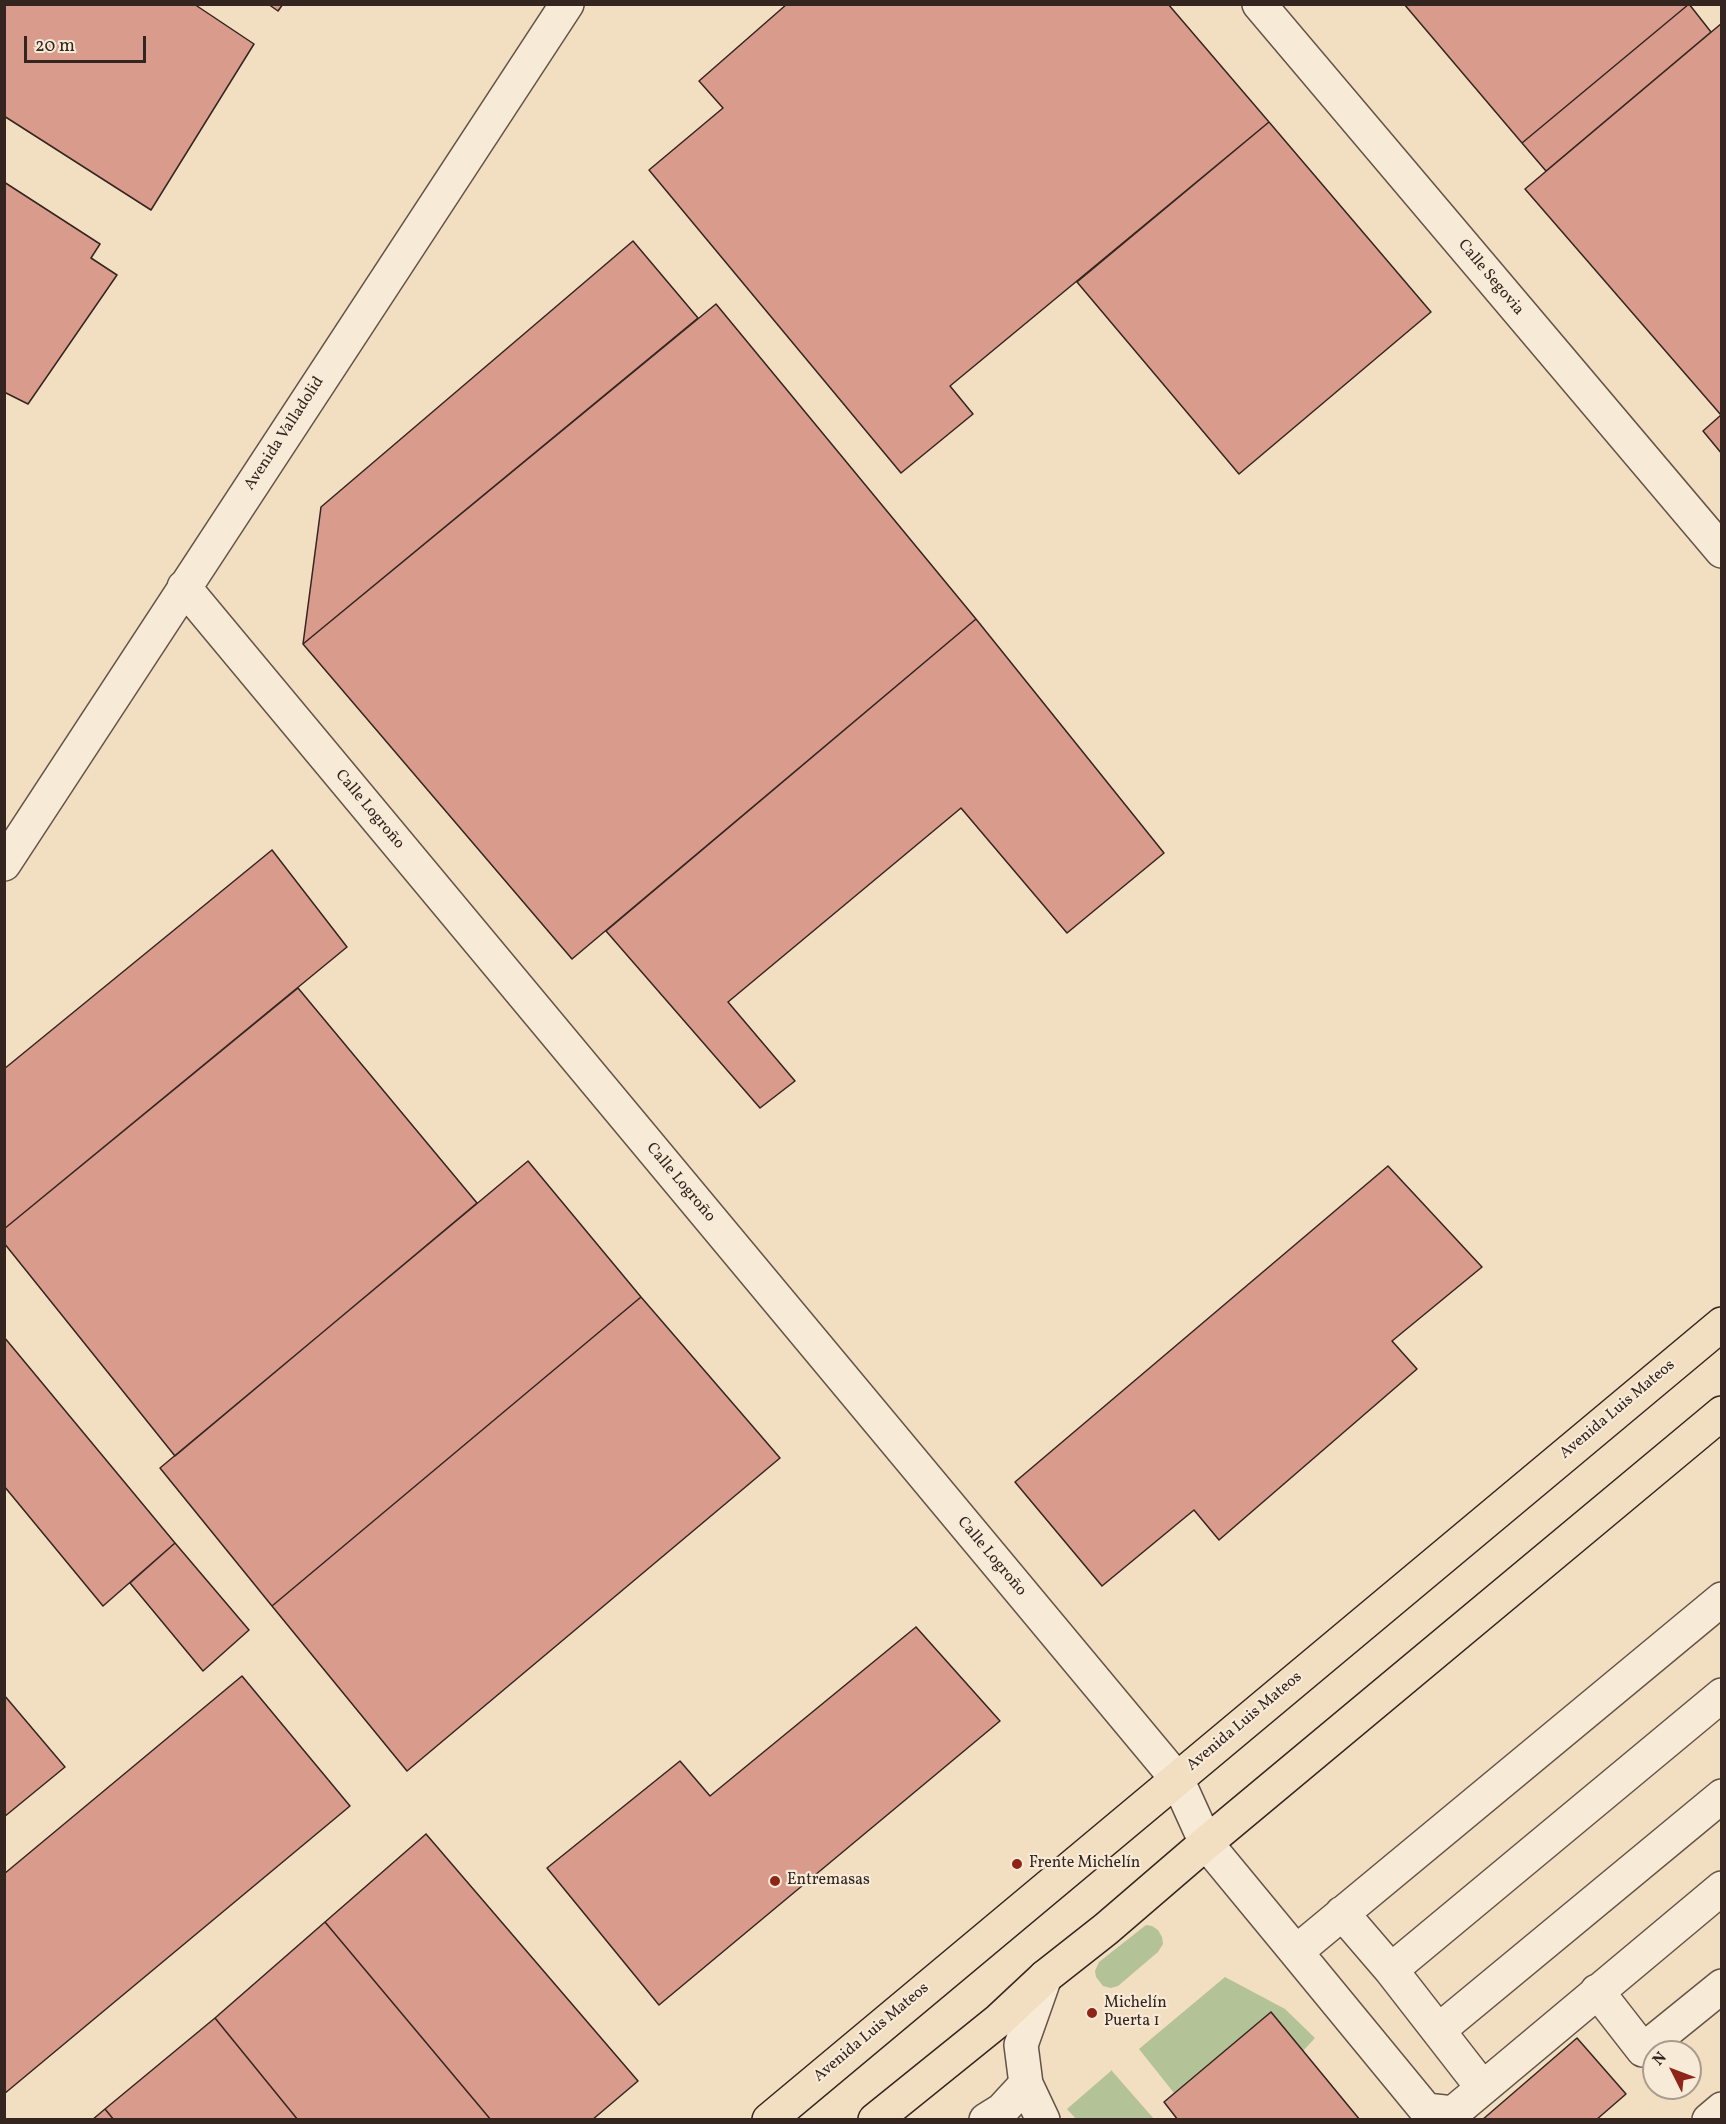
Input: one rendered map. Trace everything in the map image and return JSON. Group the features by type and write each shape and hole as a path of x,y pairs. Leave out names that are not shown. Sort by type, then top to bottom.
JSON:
{"highway":[{"name":"Avenida Luis Mateos","path":"769,2120 1722,1324"},
{"path":"885,2118 999,2020 1045,1977 1106,1929 1722,1413"}],"street":[{"name":"Avenida Valladolid","path":"4,864 567,4"},
{"name":"Calle Segovia","path":"1259,4 1722,551"},
{"name":"Calle Logroño","path":"184,587 1177,1779 1206,1843 1426,2110 1453,2113 1722,1888"},
{"path":"1296,1952 1722,1599"},
{"path":"1390,1970 1722,1695"},
{"path":"1440,2030 1722,1796"},
{"path":"1342,1913 1440,2030 1482,2087"},
{"path":"1043,2120 1026,2084 1021,2045 1045,1977"},
{"path":"1597,1991 1643,2050 1722,1986"},
{"path":"986,2120 1002,2110 1026,2084"},
{"path":"1709,2120 1722,2109"}],"green space":[{"path":"1146,1925 1158,1930 1162,1937 1163,1944 1158,1952 1118,1986 1111,1988 1103,1986 1096,1977 1095,1971 1099,1962"},
{"path":"1225,1977 1285,2009 1315,2038 1303,2051 1271,2012 1174,2093 1139,2049"},
{"path":"1112,2070 1154,2119 1076,2119 1067,2109"}],"building":[{"path":"4,4 194,4 254,44 151,210 4,116"},
{"path":"268,4 283,4 278,11"},
{"path":"787,4 1168,4 1269,122 950,386 973,414 901,473 649,170 723,108 699,81"},
{"path":"1404,4 1689,4 1522,143"},
{"path":"1689,4 1711,32 1546,171 1522,143"},
{"path":"1722,23 1722,415 1721,415 1525,189"},
{"path":"1269,122 1431,312 1239,474 1077,282"},
{"path":"4,182 100,244 91,258 117,275 28,404 4,392"},
{"path":"633,241 698,318 303,644 321,507"},
{"path":"716,304 976,619 572,959 303,644"},
{"path":"1722,415 1722,454 1703,431"},
{"path":"976,619 1164,853 1067,933 961,808 728,1002 795,1081 760,1108 606,931"},
{"path":"272,850 347,947 4,1229 4,1069"},
{"path":"298,988 477,1203 175,1456 4,1243 4,1229"},
{"path":"528,1161 641,1297 272,1606 160,1468"},
{"path":"1388,1166 1482,1267 1392,1341 1417,1369 1219,1540 1194,1510 1102,1586 1015,1482"},
{"path":"641,1297 780,1458 407,1771 272,1606"},
{"path":"4,1337 175,1543 103,1606 4,1486"},
{"path":"175,1543 249,1630 203,1671 130,1583"},
{"path":"916,1627 1000,1721 659,2005 547,1868 680,1761 710,1796"},
{"path":"242,1676 350,1806 4,2094 4,1874"},
{"path":"4,1695 65,1767 4,1817"},
{"path":"426,1834 638,2081 592,2120 491,2120 325,1922"},
{"path":"325,1922 491,2120 298,2120 215,2018"},
{"path":"1271,2012 1360,2120 1178,2120 1164,2102"},
{"path":"215,2018 298,2120 114,2120 105,2109"},
{"path":"1577,2038 1626,2094 1596,2120 1482,2120"},
{"path":"105,2109 114,2120 92,2120"}],"place":[{"name":"Frente Michelín","path":"1017,1864"},
{"name":"Entremasas","path":"775,1881"},
{"name":"Michelín Puerta 1","path":"1092,2013"}]}
